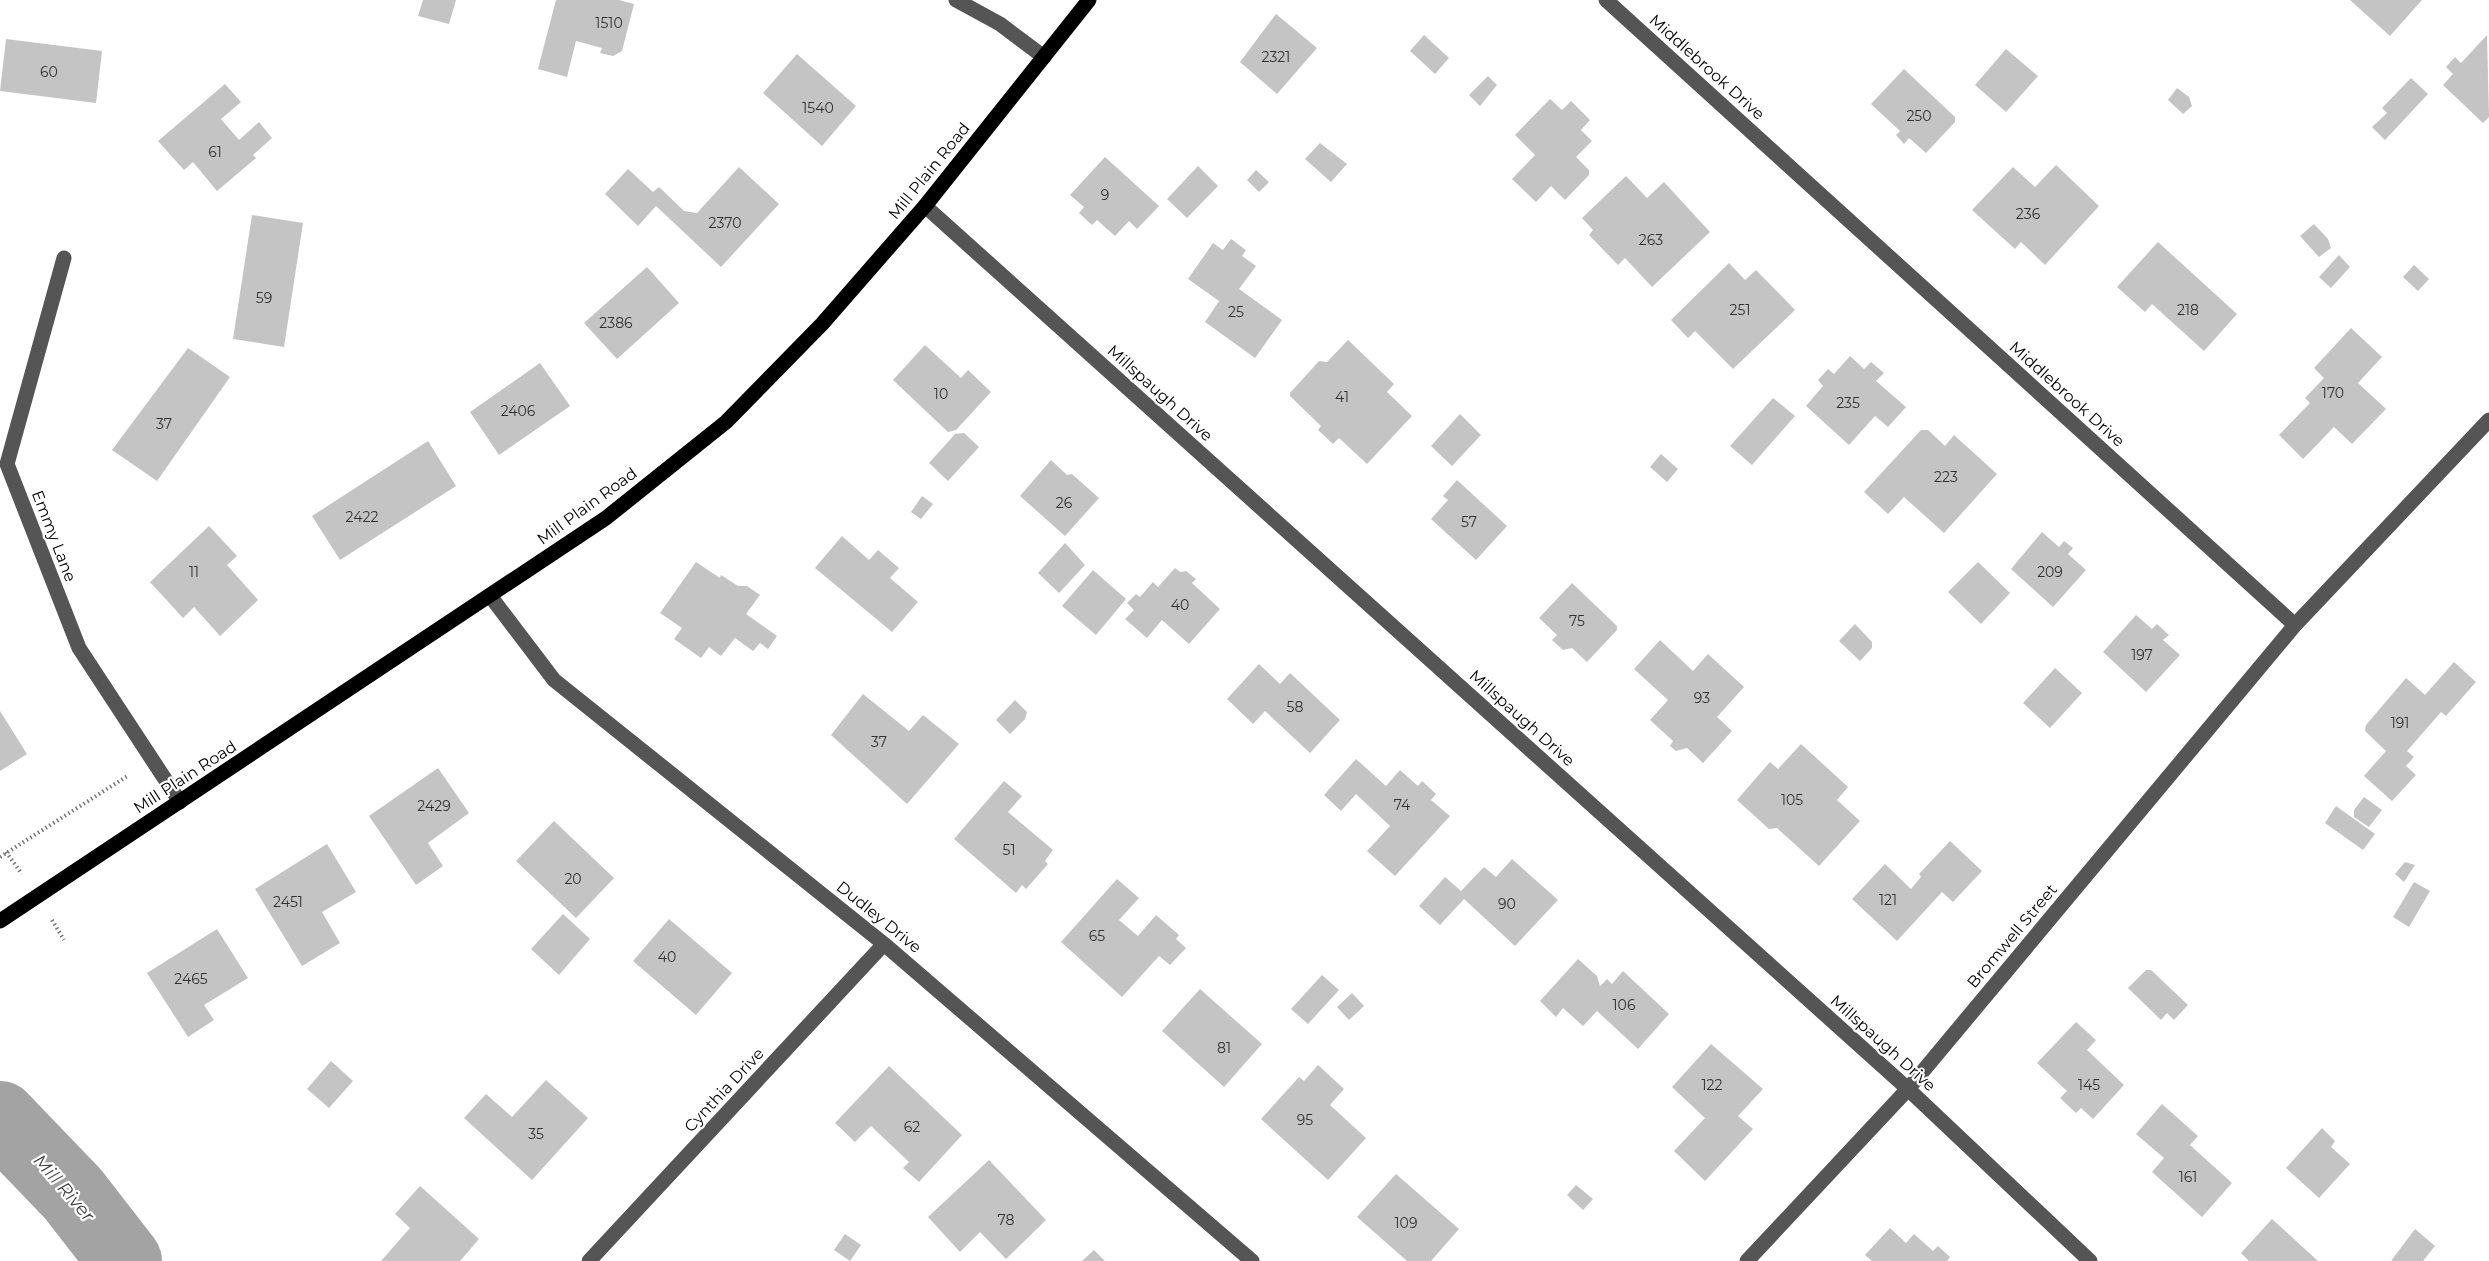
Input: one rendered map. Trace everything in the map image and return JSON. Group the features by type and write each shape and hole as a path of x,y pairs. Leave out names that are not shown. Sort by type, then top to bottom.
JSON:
{"main road":[{"name":"Mill Plain Road","path":"0,921 491,597 606,518 726,422 822,324 925,206 1089,0"}],"street":[{"path":"956,0 1000,24 1044,57"},
{"name":"Middlebrook Drive","path":"1606,0 2295,625"},
{"name":"Millspaugh Drive","path":"925,206 1908,1089 2090,1261"},
{"name":"Emmy Lane","path":"64,258 7,464 79,648 180,802"},
{"path":"2295,625 2489,420"},
{"name":"Dudley Drive","path":"491,597 554,680 884,944 1252,1261"},
{"name":"Bromwell Street","path":"1747,1261 1908,1089 2295,625"},
{"name":"Cynthia Drive","path":"589,1261 884,944"}],"path":[{"path":"0,857 152,759"}],"building":[{"path":"423,0 456,0 449,24 418,16"},
{"path":"556,0 619,0 634,4 622,51 613,56 600,53 602,48 576,41 567,77 538,69"},
{"path":"2350,0 2422,0 2390,36"},
{"path":"1276,14 1317,48 1277,94 1240,62"},
{"path":"1424,35 1449,58 1435,74 1410,51"},
{"path":"2487,35 2489,117 2483,123 2443,85 2453,74 2446,67 2455,57 2461,63"},
{"path":"6,39 102,51 96,103 0,91"},
{"path":"2006,49 2038,76 2006,112 1975,85"},
{"path":"797,54 856,106 822,146 763,93"},
{"path":"1904,69 1955,117 1955,122 1926,153 1909,138 1904,144 1896,135 1900,131 1871,104"},
{"path":"1488,76 1497,85 1480,106 1469,95"},
{"path":"2411,78 2428,94 2385,140 2372,127 2387,113 2382,108"},
{"path":"225,84 241,102 221,119 239,140 259,122 272,138 253,155 256,158 217,191 193,162 184,170 158,141"},
{"path":"2177,88 2189,97 2192,106 2183,114 2168,100"},
{"path":"1550,99 1562,110 1571,101 1590,120 1581,130 1592,141 1576,157 1589,170 1589,175 1565,200 1551,186 1536,202 1512,179 1535,155 1515,135"},
{"path":"1320,143 1347,164 1331,182 1305,159"},
{"path":"1105,157 1159,206 1137,229 1129,221 1115,236 1097,220 1092,225 1079,213 1084,207 1070,195"},
{"path":"2056,165 2099,206 2045,265 2021,242 2015,249 1972,210 2013,167 2035,187"},
{"path":"1198,166 1218,186 1187,218 1167,199"},
{"path":"739,167 779,204 721,267 656,206 638,226 605,194 628,169 653,192 659,187 684,211 697,213"},
{"path":"1256,170 1269,182 1259,192 1247,180"},
{"path":"1626,176 1647,198 1664,182 1710,232 1652,287 1625,258 1618,265 1589,235 1593,230 1582,218"},
{"path":"252,215 303,223 284,347 233,339"},
{"path":"2314,224 2328,239 2331,248 2319,257 2300,236"},
{"path":"1231,239 1246,250 1242,256 1256,266 1239,289 1282,320 1255,358 1205,322 1219,301 1188,279 1213,243 1223,250"},
{"path":"2158,242 2237,314 2204,351 2152,304 2145,312 2117,287"},
{"path":"2339,255 2350,267 2331,288 2319,277"},
{"path":"1729,263 1745,280 1756,270 1795,310 1733,369 1695,331 1688,338 1671,320"},
{"path":"2414,265 2429,279 2418,291 2403,277"},
{"path":"647,267 679,303 617,359 584,323"},
{"path":"2351,328 2382,357 2358,383 2386,409 2352,444 2334,427 2303,459 2279,435 2310,403 2305,398 2324,378 2314,368"},
{"path":"1348,340 1394,384 1387,392 1412,416 1367,464 1339,438 1333,444 1318,430 1321,426 1290,396 1290,393 1319,361 1327,362"},
{"path":"925,345 961,378 968,370 991,392 956,430 948,432 893,380"},
{"path":"188,348 230,377 157,481 112,450"},
{"path":"1850,356 1864,369 1871,362 1884,373 1876,381 1906,407 1888,427 1875,416 1849,445 1806,406 1823,386 1818,380 1828,369 1834,374"},
{"path":"540,363 570,406 499,455 470,412"},
{"path":"1773,398 1795,416 1752,465 1730,446"},
{"path":"1460,414 1481,435 1452,466 1431,446"},
{"path":"1921,430 1928,430 1945,446 1954,435 1997,474 1944,533 1904,497 1888,514 1864,492"},
{"path":"964,433 979,447 948,481 929,463 955,434"},
{"path":"428,441 456,486 340,560 312,516"},
{"path":"1661,454 1678,469 1667,482 1650,467"},
{"path":"1051,460 1067,475 1072,474 1099,498 1065,536 1020,496"},
{"path":"1457,480 1507,526 1476,560 1431,519 1448,500 1443,496"},
{"path":"922,496 933,504 921,519 911,512"},
{"path":"209,526 237,556 227,565 258,600 220,636 194,607 183,618 150,582"},
{"path":"2042,532 2059,547 2064,541 2073,548 2068,554 2086,570 2053,607 2011,569"},
{"path":"842,536 869,560 878,550 899,568 890,578 918,602 892,632 815,568"},
{"path":"1065,543 1085,565 1059,593 1038,573"},
{"path":"696,562 720,578 721,575 738,586 747,586 760,595 746,614 777,636 768,649 760,643 753,651 735,638 721,656 709,647 701,658 674,639 682,628 660,613"},
{"path":"1978,562 2010,593 1981,624 1948,592"},
{"path":"1175,568 1180,572 1186,571 1196,579 1192,583 1220,609 1189,644 1162,620 1147,638 1125,619 1134,610 1127,603 1136,594 1140,597 1153,582 1158,587"},
{"path":"1093,570 1126,599 1096,635 1062,606"},
{"path":"1572,583 1617,626 1617,630 1587,662 1572,648 1563,650 1552,640 1557,635 1539,618"},
{"path":"2136,615 2152,629 2157,624 2169,635 2163,640 2180,655 2146,692 2103,652"},
{"path":"1855,624 1872,642 1872,648 1860,661 1839,641"},
{"path":"1660,640 1693,671 1708,654 1744,687 1717,717 1732,731 1703,763 1687,748 1676,751 1670,746 1673,741 1650,720 1668,700 1634,669"},
{"path":"2454,662 2476,682 2446,716 2441,712 2407,751 2414,757 2406,766 2416,775 2392,801 2364,776 2386,751 2365,731 2366,725 2406,678 2425,695"},
{"path":"1259,664 1280,684 1290,673 1340,720 1310,753 1265,711 1253,724 1227,699"},
{"path":"2055,668 2082,693 2050,728 2023,703"},
{"path":"863,694 909,731 923,715 959,744 907,804 831,735"},
{"path":"1015,700 1027,712 1025,719 1010,734 996,720"},
{"path":"0,711 27,754 0,771"},
{"path":"1801,744 1848,787 1837,800 1860,821 1819,866 1777,828 1769,829 1737,800 1770,762 1778,769"},
{"path":"1356,759 1386,786 1400,770 1418,786 1422,781 1436,794 1431,800 1450,816 1395,876 1367,851 1390,826 1356,794 1341,811 1324,795"},
{"path":"438,768 469,813 428,843 443,866 416,885 369,816"},
{"path":"1004,781 1022,796 1008,812 1053,850 1045,861 1048,864 1026,889 1022,885 1016,893 954,839"},
{"path":"2364,797 2382,810 2369,827 2354,817 2354,810"},
{"path":"2336,806 2375,834 2363,850 2325,823"},
{"path":"554,821 614,878 576,918 516,861"},
{"path":"1950,841 1982,871 1953,902 1942,892 1897,941 1852,899 1885,864 1911,889 1921,877 1919,874"},
{"path":"327,844 356,892 322,912 340,943 302,966 255,889"},
{"path":"1512,859 1558,900 1515,946 1464,899 1440,925 1419,906 1445,877 1461,891 1484,867 1496,877"},
{"path":"2405,862 2415,865 2404,882 2395,874"},
{"path":"1117,879 1139,898 1119,920 1138,936 1156,915 1179,935 1176,939 1186,948 1170,965 1159,956 1122,997 1061,942"},
{"path":"2414,882 2430,891 2409,927 2393,917"},
{"path":"563,914 590,939 559,975 531,949"},
{"path":"669,919 732,973 696,1015 633,961"},
{"path":"217,929 248,978 204,1005 214,1020 188,1037 147,973"},
{"path":"1578,959 1597,976 1600,986 1607,979 1612,984 1623,971 1669,1014 1638,1049 1597,1011 1583,1026 1563,1008 1556,1017 1540,1001"},
{"path":"2146,970 2151,970 2188,1005 2174,1020 2167,1013 2161,1020 2128,988"},
{"path":"1322,975 1339,990 1308,1024 1291,1009"},
{"path":"1200,989 1262,1044 1224,1087 1162,1031"},
{"path":"1352,993 1364,1006 1349,1020 1337,1007"},
{"path":"2076,1022 2096,1040 2087,1050 2124,1085 2093,1119 2081,1108 2076,1113 2060,1098 2067,1091 2037,1063"},
{"path":"1711,1044 1763,1089 1738,1116 1753,1129 1705,1181 1674,1151 1705,1118 1672,1087"},
{"path":"331,1061 353,1081 329,1108 307,1089"},
{"path":"1318,1065 1344,1089 1330,1105 1366,1138 1328,1180 1261,1119 1299,1077 1304,1081"},
{"path":"889,1066 962,1135 919,1182 903,1168 909,1162 871,1126 855,1142 835,1123"},
{"path":"546,1080 588,1118 532,1180 464,1118 486,1094 512,1117"},
{"path":"2162,1104 2198,1136 2190,1145 2232,1183 2202,1217 2152,1172 2164,1158 2136,1134"},
{"path":"2322,1128 2335,1141 2331,1147 2350,1164 2319,1198 2286,1168"},
{"path":"989,1160 1046,1220 1006,1259 980,1232 960,1252 928,1217"},
{"path":"1396,1174 1459,1229 1431,1261 1407,1261 1357,1217"},
{"path":"1576,1185 1593,1199 1583,1210 1567,1195"},
{"path":"420,1186 479,1239 460,1261 381,1261 410,1228 395,1214"},
{"path":"2272,1219 2318,1261 2249,1261 2241,1253"},
{"path":"1890,1228 1906,1243 1914,1234 1933,1251 1938,1246 1950,1257 1947,1261 1872,1261 1865,1255"},
{"path":"2415,1229 2435,1246 2423,1261 2391,1261"},
{"path":"845,1234 861,1245 850,1261 834,1250"},
{"path":"1094,1250 1105,1261 1082,1261"}],"waterway":[{"name":"Mill River","path":"0,1118 73,1194 125,1261"}]}
